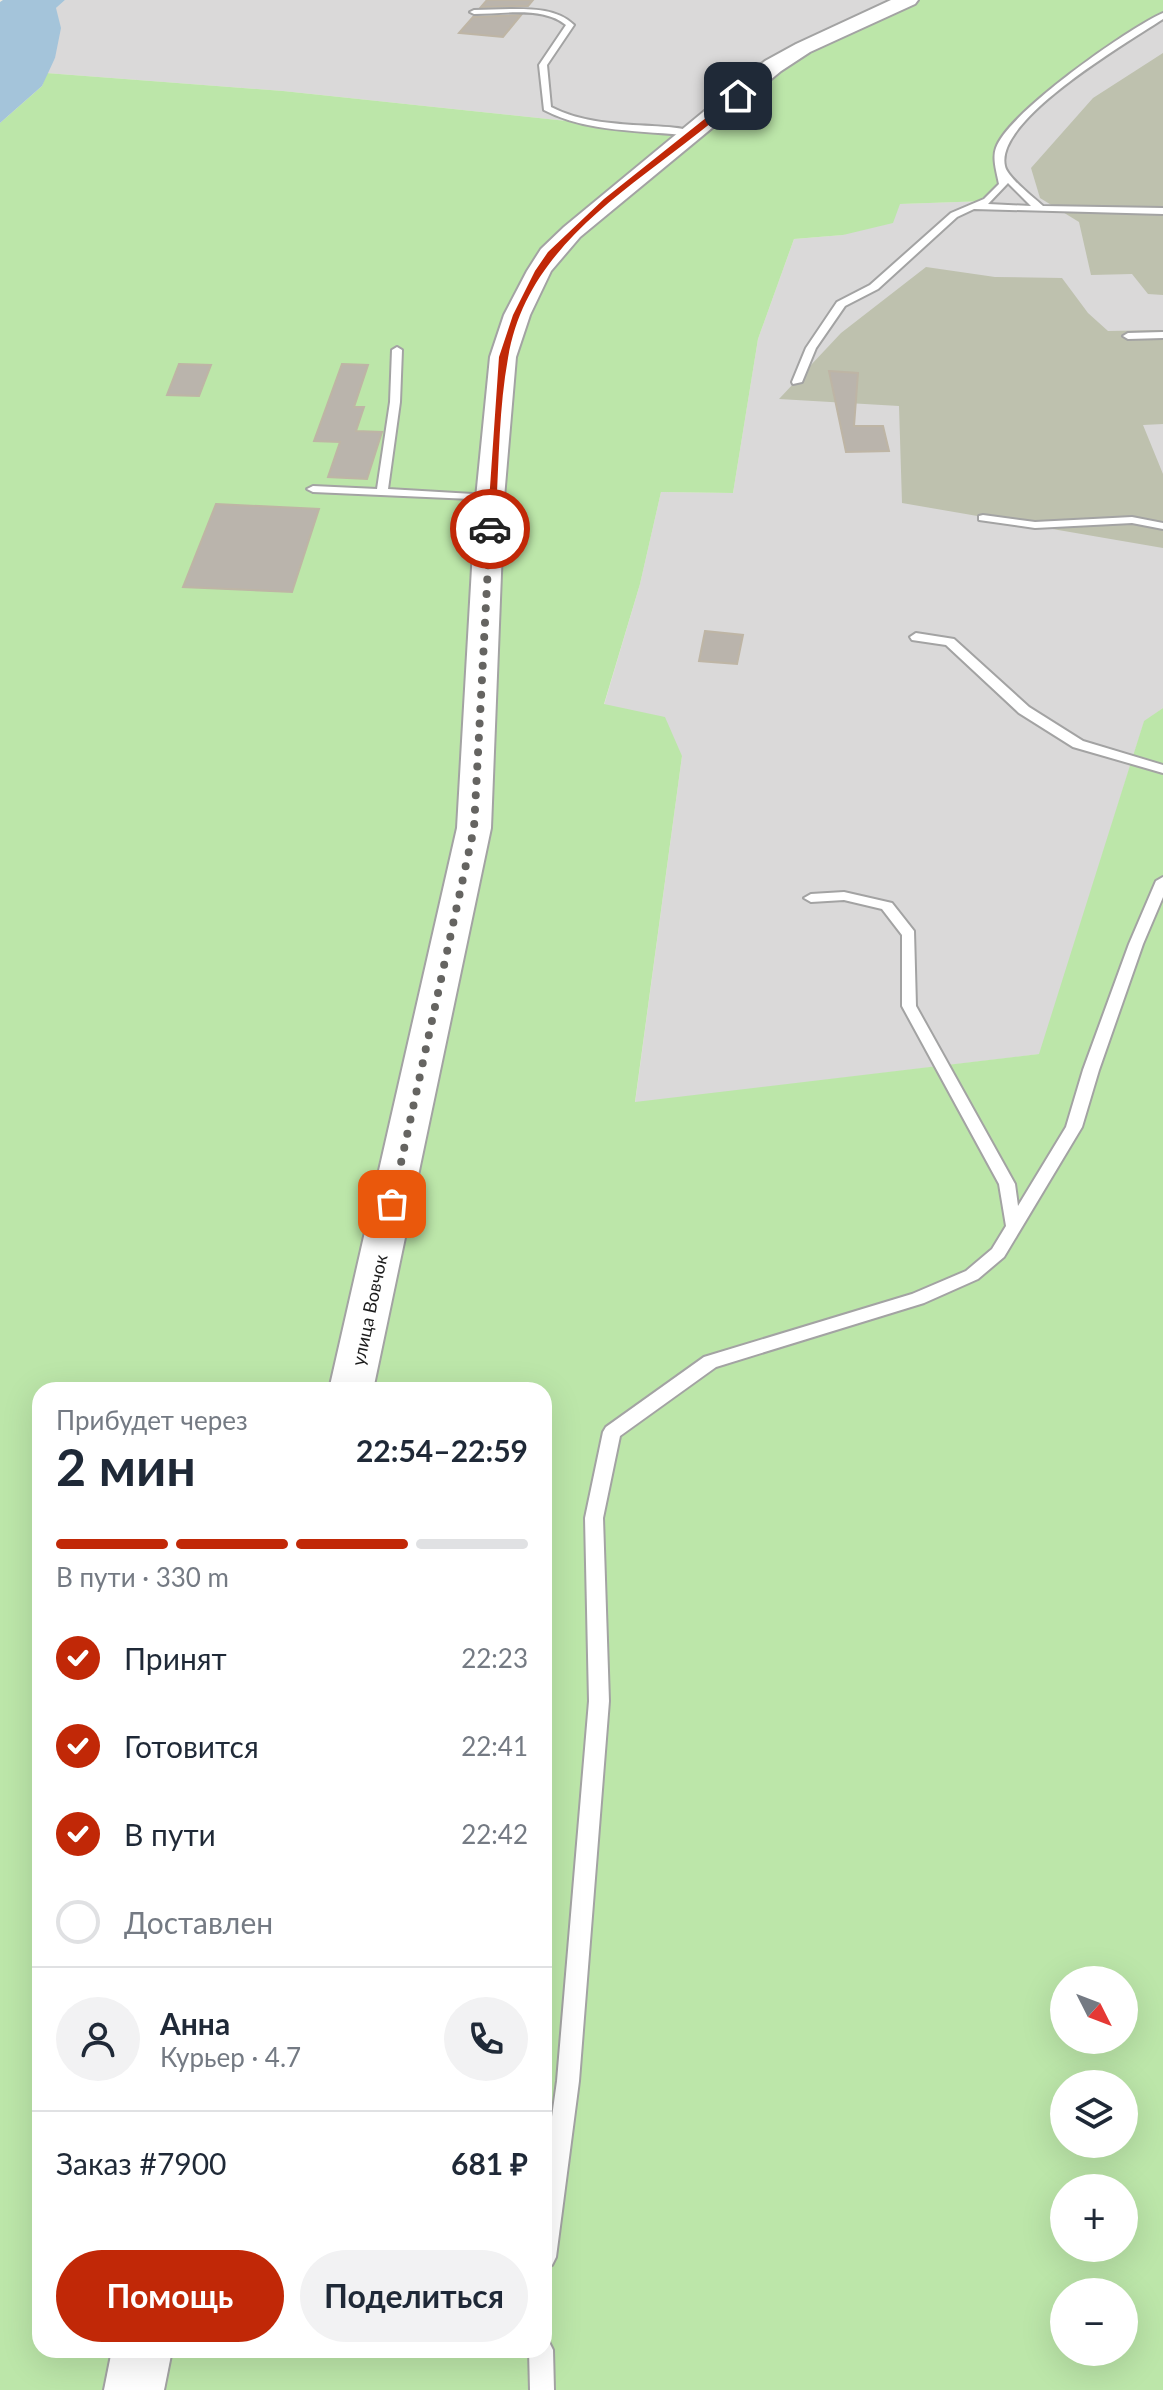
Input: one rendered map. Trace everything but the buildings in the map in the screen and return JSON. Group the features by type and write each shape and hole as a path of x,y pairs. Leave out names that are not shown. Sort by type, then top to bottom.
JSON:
{"street":[{"name":"улица Вовчок","path":"353,1382 474,828 490,498 503,357 509,334 550,254 572,232 789,56 908,0"},
{"path":"134,2390 140,2358"}],"lane":[{"path":"474,12 543,13 566,18 570,25 566,34 543,65 547,108 554,113 585,121 691,133"},
{"path":"797,382 811,348 841,304 874,287 954,215 987,201 1004,185 999,151 1005,137 1065,80 1163,15"},
{"path":"1002,172 1040,209"},
{"path":"973,206 1163,211"},
{"path":"1128,336 1163,335"},
{"path":"382,491 395,402 397,350"},
{"path":"313,489 490,498"},
{"path":"983,518 1035,525 1132,520 1163,526"},
{"path":"916,637 950,642 1024,710 1078,744 1163,769"},
{"path":"552,2198 568,2081 599,1701 594,1518 612,1432 710,1362 918,1299 972,1275 998,1253 1074,1127 1131,958 1163,881"},
{"path":"811,898 844,896 887,906 909,934 909,1006 1007,1184 1013,1225"},
{"path":"541,2358 542,2390"}],"shaded area":[{"path":"65,0 908,0 689,134 283,91 46,73 55,58 56,8"},
{"path":"1163,15 1163,708 1144,722 1040,1054 635,1103 682,756 604,705 640,584 661,492 733,493 758,339 794,239 843,235 899,204 987,201 1005,137 1065,80"},
{"path":"1163,53 1163,295 1148,294 1132,274 1091,275 1079,222 1040,198 1031,168 1093,98"},
{"path":"926,267 995,277 1062,278 1088,313 1108,331 1163,330 1163,424 1143,425 1163,474 1163,548 902,503 899,406 779,399 841,333"}],"green space":[{"path":"908,0 1163,0 1163,15 1065,80 1005,136 1004,185 987,201 900,204 893,223 843,235 794,239 758,339 733,493 661,492 640,584 604,704 665,717 682,756 635,1102 1039,1054 1144,721 1163,708 1163,2390 0,2390 0,123 42,86 46,73 283,91 689,134 761,77"}],"water":[{"path":"65,0 56,8 61,28 55,58 42,86 0,123 0,2"}],"way so far":[{"path":"392,1204 474,828 490,529"}],"route":[{"path":"490,529 503,357 523,300 539,271 550,254 606,200 738,96"}]}
